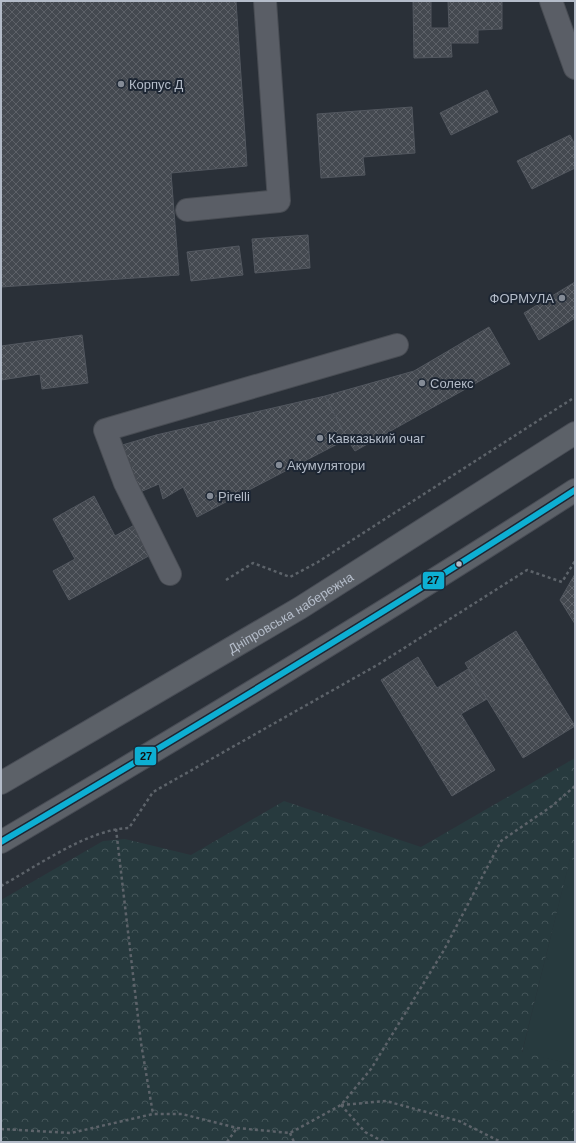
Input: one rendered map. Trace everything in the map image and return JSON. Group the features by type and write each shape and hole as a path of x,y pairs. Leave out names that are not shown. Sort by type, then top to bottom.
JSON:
{"main road":[{"name":"Дніпровська набережна","path":"1,783 320,595 575,433"},
{"path":"1,842 264,687 457,567 575,490"}],"lane":[{"path":"187,210 279,200 265,1"},
{"path":"551,1 575,68"},
{"path":"170,574 125,483 105,430 397,345"}],"path":[{"path":"226,580 253,563 290,577 318,562 575,397"},
{"path":"1,886 91,836 116,829 129,828 153,792 379,664 527,570 562,582 575,561"},
{"path":"1,1129 71,1133 153,1114 182,1114 237,1128 290,1134 341,1105 370,1069 444,950 501,841 552,806 575,786"},
{"path":"116,829 141,1043 153,1114"},
{"path":"341,1105 386,1101 459,1121 501,1142"},
{"path":"341,1105 365,1132 384,1142"},
{"path":"227,1142 237,1128"},
{"path":"290,1134 294,1142"}],"green space":[{"path":"575,758 575,860 570,859 522,1052 575,1065 575,1142 1,1142 1,900 103,841 125,839 191,855 284,801 421,847"},
{"path":"570,858 575,860 575,1065 522,1053"}],"building":[{"name":"Корпус Д","path":"1,1 236,1 247,166 171,173 179,275 1,287"},
{"path":"413,1 431,1 431,28 449,28 448,1 502,1 502,29 478,30 478,43 451,43 452,57 414,58"},
{"path":"487,90 498,112 451,135 440,113"},
{"path":"412,107 415,153 363,157 365,175 321,178 317,114"},
{"path":"570,135 575,145 575,168 532,189 517,161"},
{"path":"308,235 310,268 255,273 252,239"},
{"path":"239,246 243,275 191,281 187,252"},
{"name":"ФОРМУЛА","path":"575,282 575,318 539,340 524,313"},
{"name":"Солекс","path":"489,327 510,364 355,451 347,439 325,396 414,371"},
{"path":"82,335 88,383 42,389 40,374 1,380 1,346"},
{"path":"325,396 347,439 197,517 183,487 163,499 159,484 140,492 119,446 156,435"},
{"path":"94,496 115,536 138,523 154,553 69,600 53,571 75,559 53,519"},
{"path":"575,574 575,624 560,600"},
{"path":"516,631 575,726 523,758 465,663"},
{"path":"418,657 437,688 468,669 487,699 461,714 495,770 452,796 381,680"}],"transit line":[{"name":"27","path":"1,842 290,669 575,490"}],"place":[{"name":"Корпус Д","path":"121,84"},
{"name":"ФОРМУЛА","path":"562,298"},
{"name":"Солекс","path":"422,383"},
{"name":"Кавказький очаг","path":"320,438"},
{"name":"Акумулятори","path":"279,465"},
{"name":"Pirelli","path":"210,496"}]}
